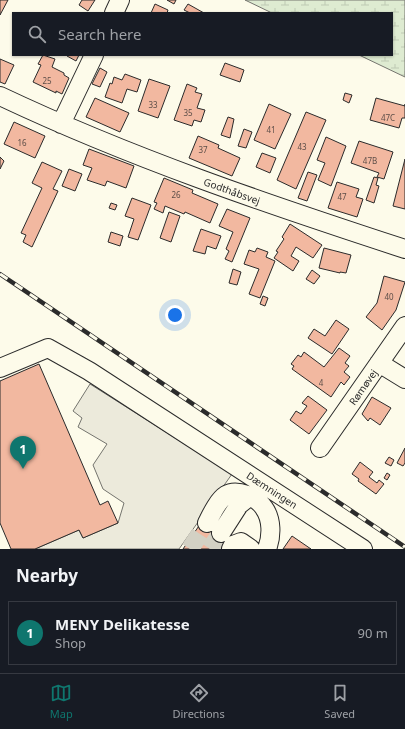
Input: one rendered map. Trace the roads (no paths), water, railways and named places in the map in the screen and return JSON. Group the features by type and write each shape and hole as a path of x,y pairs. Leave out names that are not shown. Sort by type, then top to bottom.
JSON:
{"street":[{"path":"114,12 120,0"},
{"path":"61,124 94,56"},
{"name":"Godthåbsvej","path":"0,96 61,124 143,158 258,201 405,248"},
{"name":"Rømøvej","path":"320,448 405,326"},
{"name":"Dæmningen","path":"0,368 48,348 89,371 363,549"},
{"path":"379,363 405,379"},
{"path":"214,528 211,514 225,495 234,492 243,493 264,507 270,522 271,533 267,549"},
{"path":"230,549 233,545 241,542 251,549"}],"tunnel":[{"path":"190,549 207,523"},
{"path":"210,549 221,533"}],"railway":[{"path":"0,274 405,547"}],"place":[{"name":"MENY Delikatesse","path":"23,469"}]}
